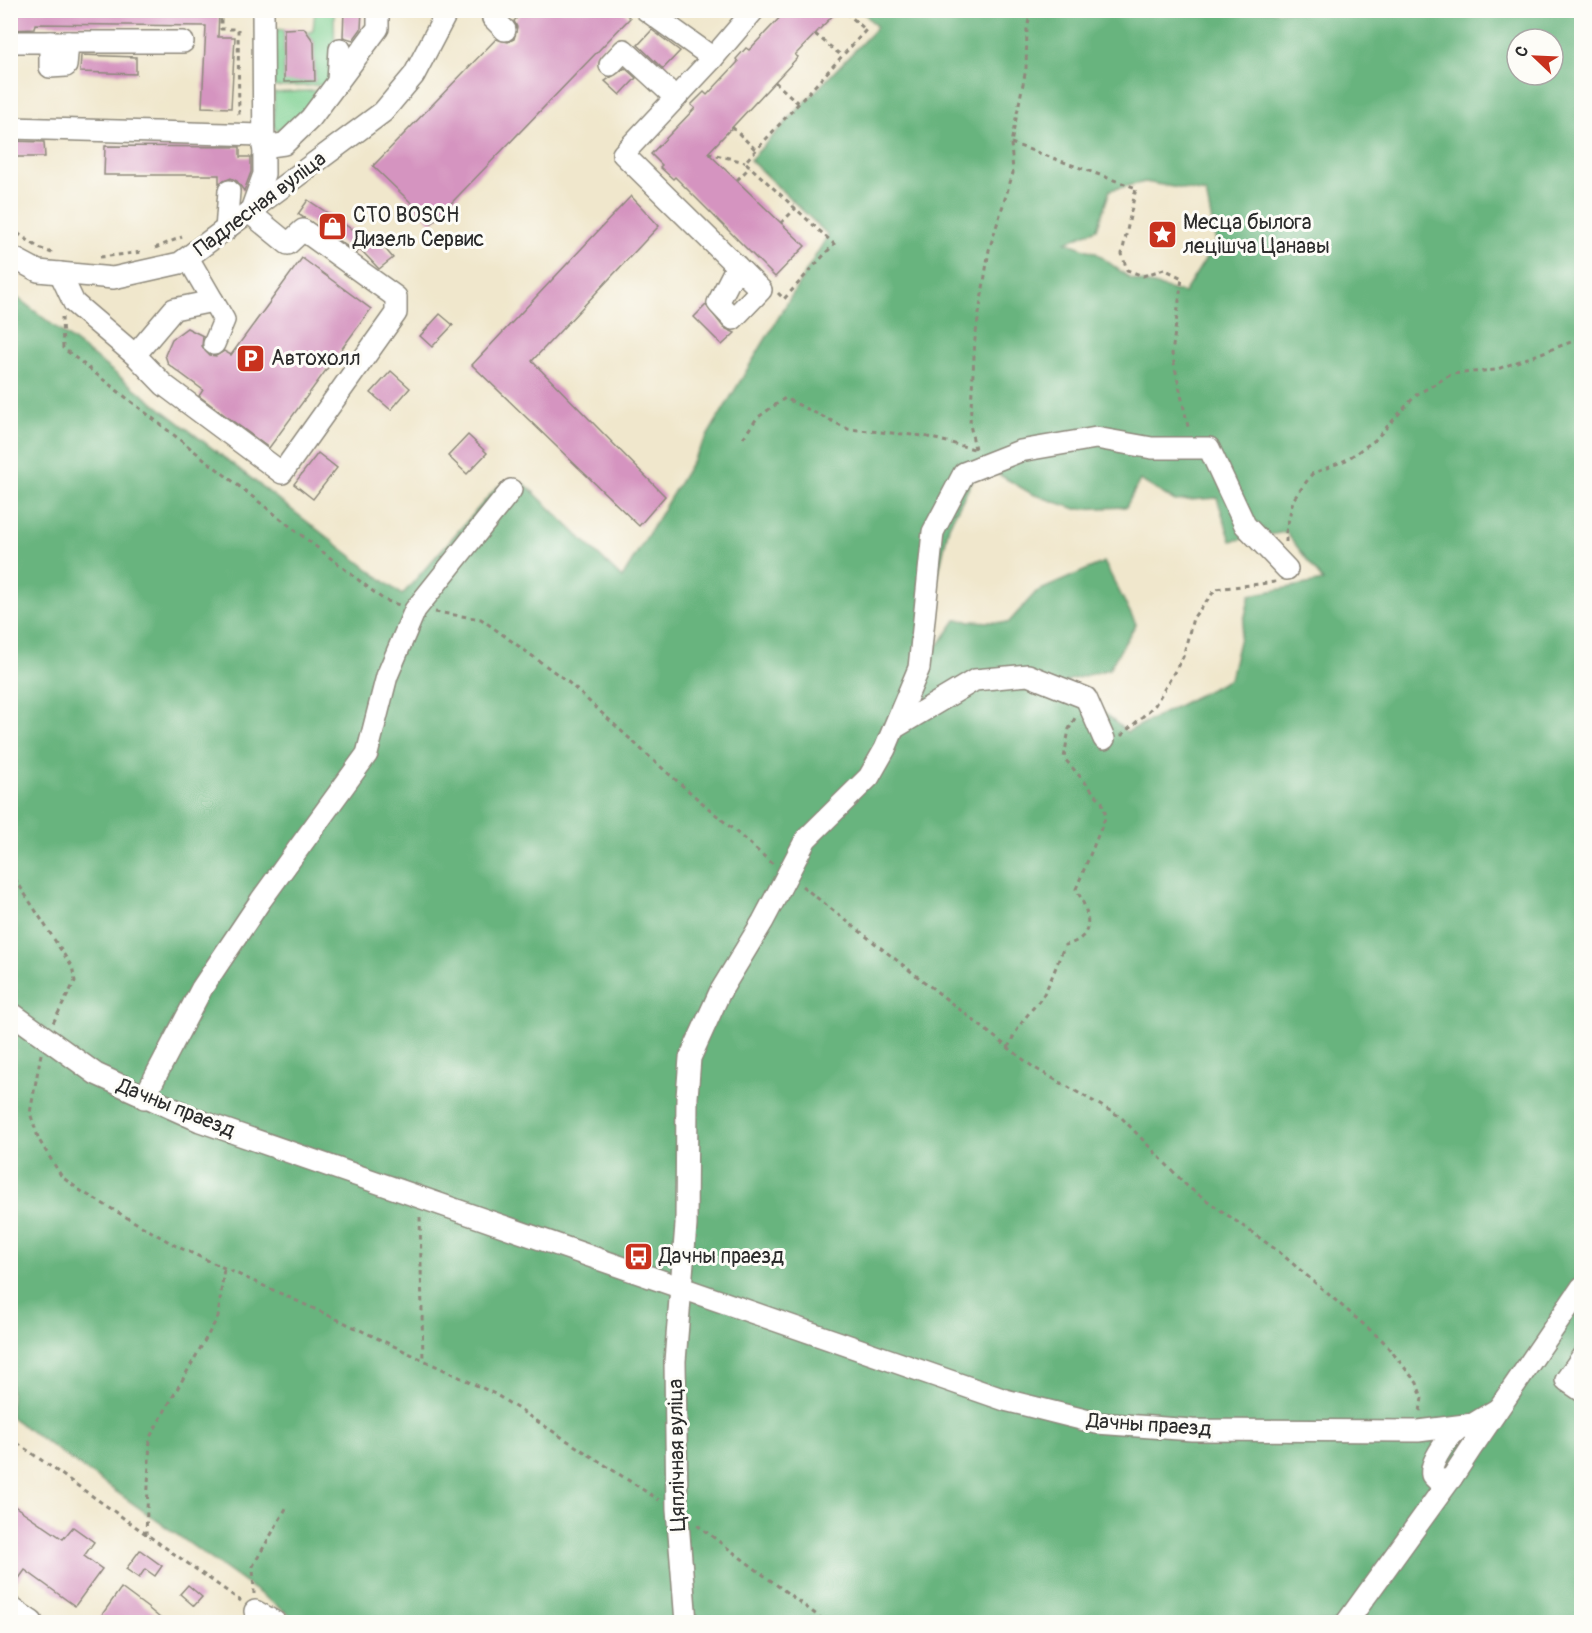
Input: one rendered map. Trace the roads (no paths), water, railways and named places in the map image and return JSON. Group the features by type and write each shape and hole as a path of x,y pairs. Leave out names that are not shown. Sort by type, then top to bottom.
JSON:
{"street":[{"path":"56,261 74,303 135,355 164,385 282,473 396,313 396,297 303,230 288,244 250,213 264,174 256,139 263,10"},
{"path":"10,128 256,139 284,144 311,118 378,28 378,10"},
{"name":"Падлесная вуліца","path":"10,256 38,271 56,261 113,278 157,270 188,248 226,230 383,112 414,75 448,10"},
{"path":"496,10 493,18 505,30"},
{"path":"646,10 713,58"},
{"path":"737,266 623,154 751,15 757,20 770,14 770,10"},
{"path":"12,38 59,42 183,42"},
{"path":"338,81 340,49"},
{"path":"610,65 624,50 676,98"},
{"path":"226,230 229,191"},
{"path":"188,248 224,320 213,344"},
{"path":"135,355 174,309 213,301"},
{"name":"Цяплічная вуліца","path":"686,1623 677,1509 675,1361 686,1225 687,1097 690,1058 720,992 763,921 806,839 869,777 896,727 919,668 933,532 964,473 1020,451 1096,438 1152,448 1209,448 1245,525 1287,569"},
{"path":"144,1098 202,988 261,900 367,754 387,676 415,610 511,490"},
{"path":"896,727 975,680 1028,675 1086,698 1104,739"},
{"name":"Дачны праезд","path":"10,1012 96,1074 144,1098 200,1121 1005,1400 1083,1421 1113,1426 1192,1430 1414,1432 1480,1422 1498,1409"},
{"path":"1347,1623 1425,1516 1431,1493 1442,1475 1475,1443 1560,1320 1578,1298"},
{"path":"1581,1359 1566,1380 1581,1391"},
{"path":"1442,1475 1433,1464 1456,1430 1463,1426 1474,1429 1477,1436 1475,1443"},
{"path":"1414,1432 1442,1475"},
{"path":"10,1607 32,1623"},
{"path":"255,1611 275,1623"}],"place":[{"name":"СТО BOSCH Дизель Сервис","path":"332,227"},
{"name":"Месца былога лецішча Цанавы","path":"1162,234"},
{"name":"Автохолл","path":"250,358"},
{"name":"Дачны праезд","path":"638,1256"}]}
